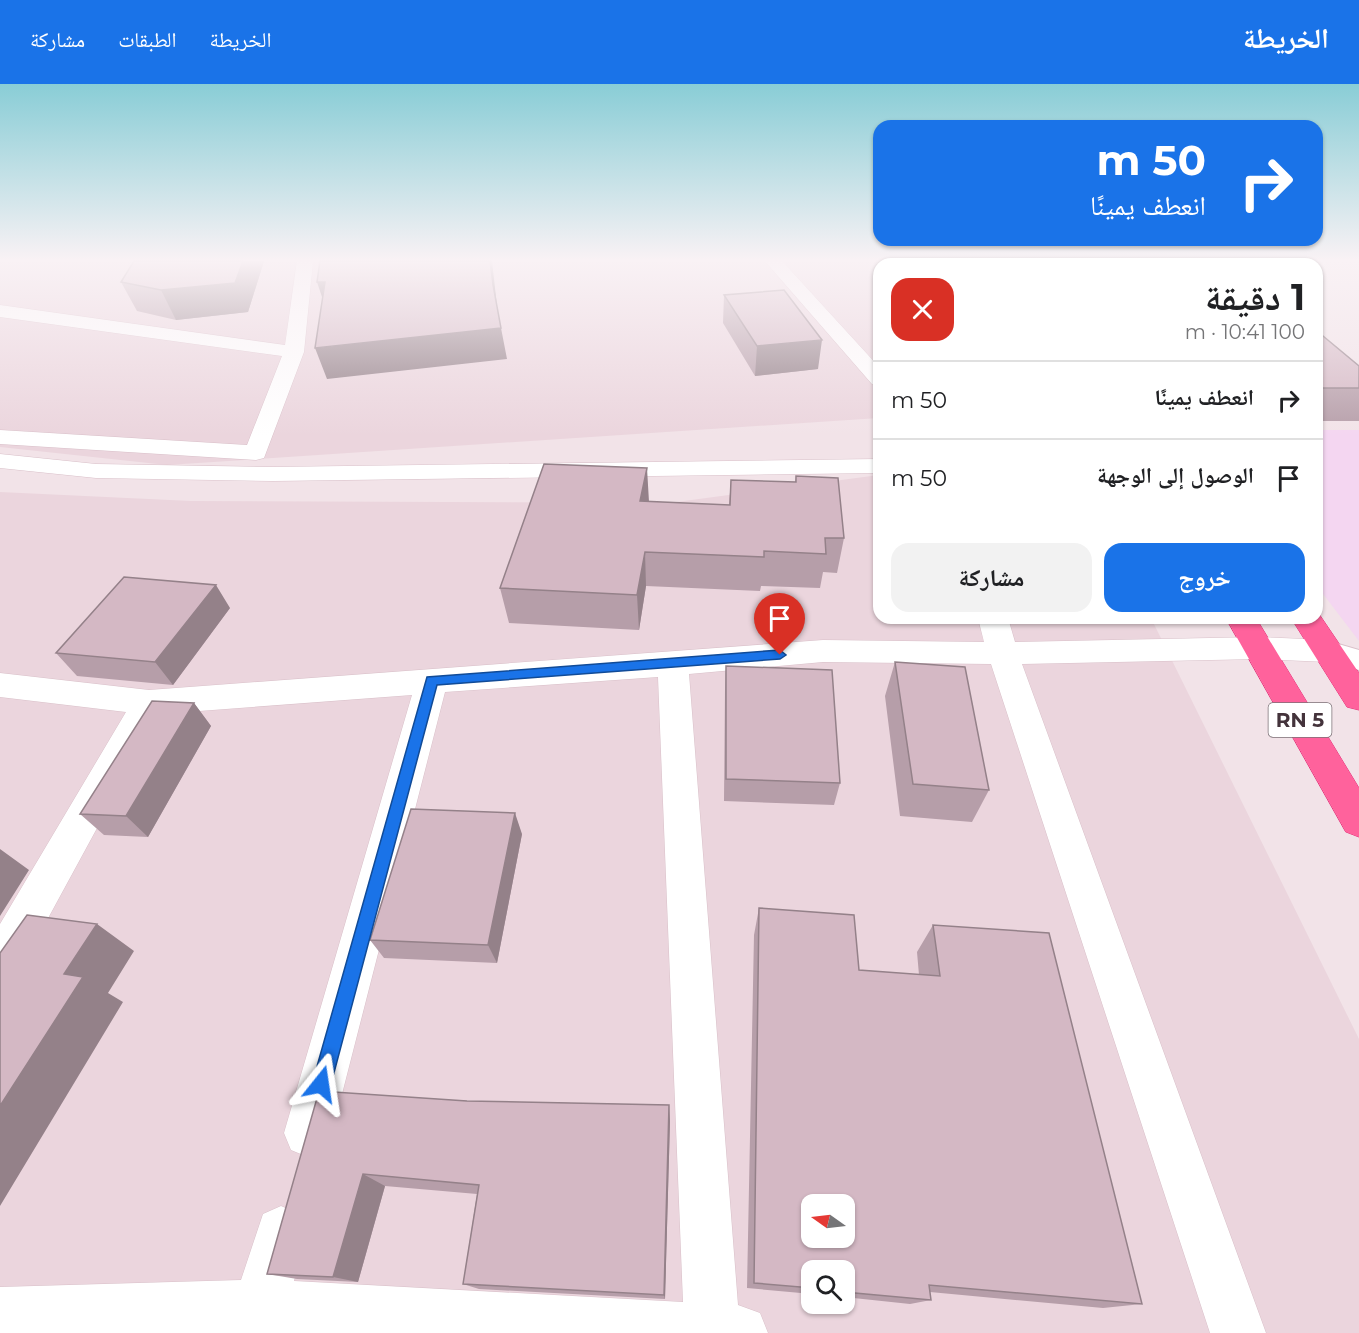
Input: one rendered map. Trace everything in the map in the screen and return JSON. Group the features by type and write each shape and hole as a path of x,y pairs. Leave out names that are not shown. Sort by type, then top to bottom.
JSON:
{"highway":[{"name":"RN 5","path":"1244,624 1359,821"},
{"name":"RN 5","path":"1310,624 1359,698"}],"street":[{"path":"59,319 294,352"},
{"path":"256,453 294,352 298,319"},
{"path":"825,319 873,373"},
{"path":"0,436 256,453 728,446"},
{"path":"0,461 96,471 273,474 873,466"},
{"path":"998,636 1238,1333"},
{"path":"0,686 149,702 673,664 998,636 1328,651"},
{"path":"0,1315 260,1307 721,1333 673,664"},
{"path":"260,1307 432,681"},
{"path":"0,964 149,702"}],"lane":[{"path":"1328,651 1359,660"}],"shaded area":[{"path":"0,319 873,319 873,418 167,465 0,447"},
{"path":"1323,430 1359,430 1359,641 1323,594"},
{"path":"873,476 873,624 1154,624 1359,1039 1359,1333 0,1333 0,492 191,501 669,503"}],"building":[{"path":"319,319 499,319 501,328 315,348"},
{"path":"740,319 806,319 822,340 757,346"},
{"path":"1323,336 1359,366 1359,388 1323,388"},
{"path":"544,464 647,468 640,501 730,505 731,480 796,482 796,476 838,478 844,538 825,538 826,554 764,551 764,557 645,552 637,595 500,588"},
{"path":"124,577 216,585 155,662 56,653"},
{"path":"895,662 965,667 989,790 913,784"},
{"path":"726,666 832,670 840,783 726,779"},
{"path":"152,701 194,703 126,816 80,814"},
{"path":"411,809 515,813 488,945 370,940"},
{"path":"759,908 854,915 859,970 940,976 933,925 1049,933 1142,1304 929,1285 931,1300 855,1293 855,1260 801,1260 801,1287 754,1283"},
{"path":"27,915 97,924 64,974 83,977 0,1106 0,953"},
{"path":"319,1091 467,1101 669,1105 664,1295 463,1284 479,1185 363,1174 333,1277 267,1274"}],"route":[{"path":"321,1084 432,681 780,655"}]}
